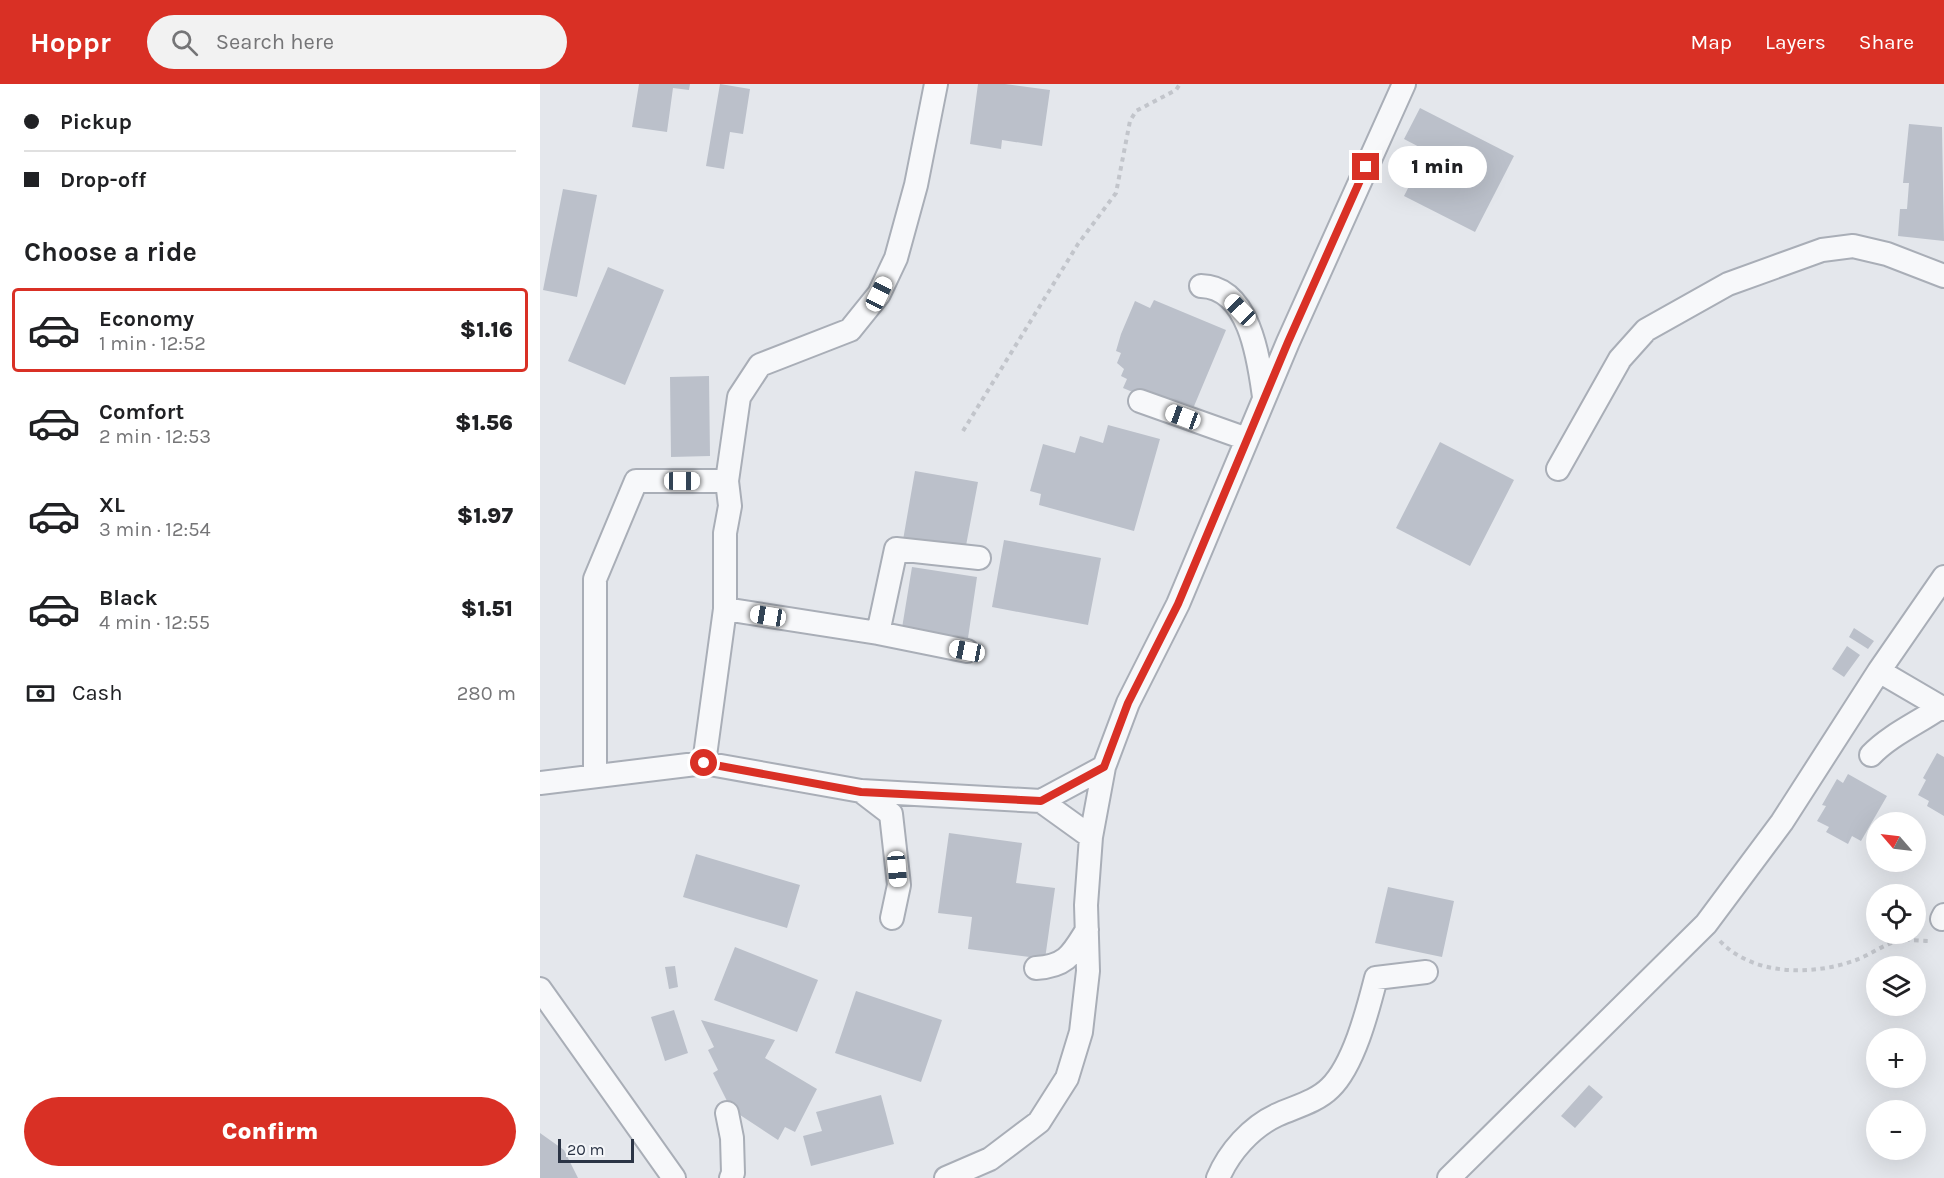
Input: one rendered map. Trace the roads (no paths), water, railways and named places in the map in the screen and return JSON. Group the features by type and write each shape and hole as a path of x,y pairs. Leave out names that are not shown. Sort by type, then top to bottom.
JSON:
{"street":[{"path":"704,763 725,609 725,533 730,506 727,481 739,397 760,366 850,330 879,294 896,258 916,185 936,84"},
{"path":"946,1178 990,1160 1039,1122 1067,1078 1081,1032 1088,970 1086,905 1092,837 1104,767 1128,703 1178,604 1264,398 1404,84"},
{"path":"1558,469 1620,359 1646,330 1728,284 1821,250 1853,246 1887,254 1944,276"},
{"path":"1201,286 1210,286 1225,295 1240,310 1251,331 1258,354 1264,398"},
{"path":"1140,401 1247,439"},
{"path":"595,774 595,579 636,481 727,481"},
{"path":"878,633 896,549 979,558"},
{"path":"1449,1178 1706,924 1782,822 1879,671 1944,577"},
{"path":"725,609 878,633 967,651"},
{"path":"1871,755 1884,741 1908,730 1943,708 1879,671"},
{"path":"540,783 595,774 704,763 861,792 1041,801 1104,767"},
{"path":"861,792 891,814 899,885 892,918"},
{"path":"1041,801 1092,837"},
{"path":"1036,968 1053,967 1070,958 1087,930"},
{"path":"1218,1178 1224,1164 1239,1144 1256,1129 1274,1116 1304,1104 1331,1088 1348,1059 1367,1013 1376,978 1426,972"},
{"path":"540,989 674,1178"},
{"path":"727,1113 732,1138 733,1173 731,1178"}]}
